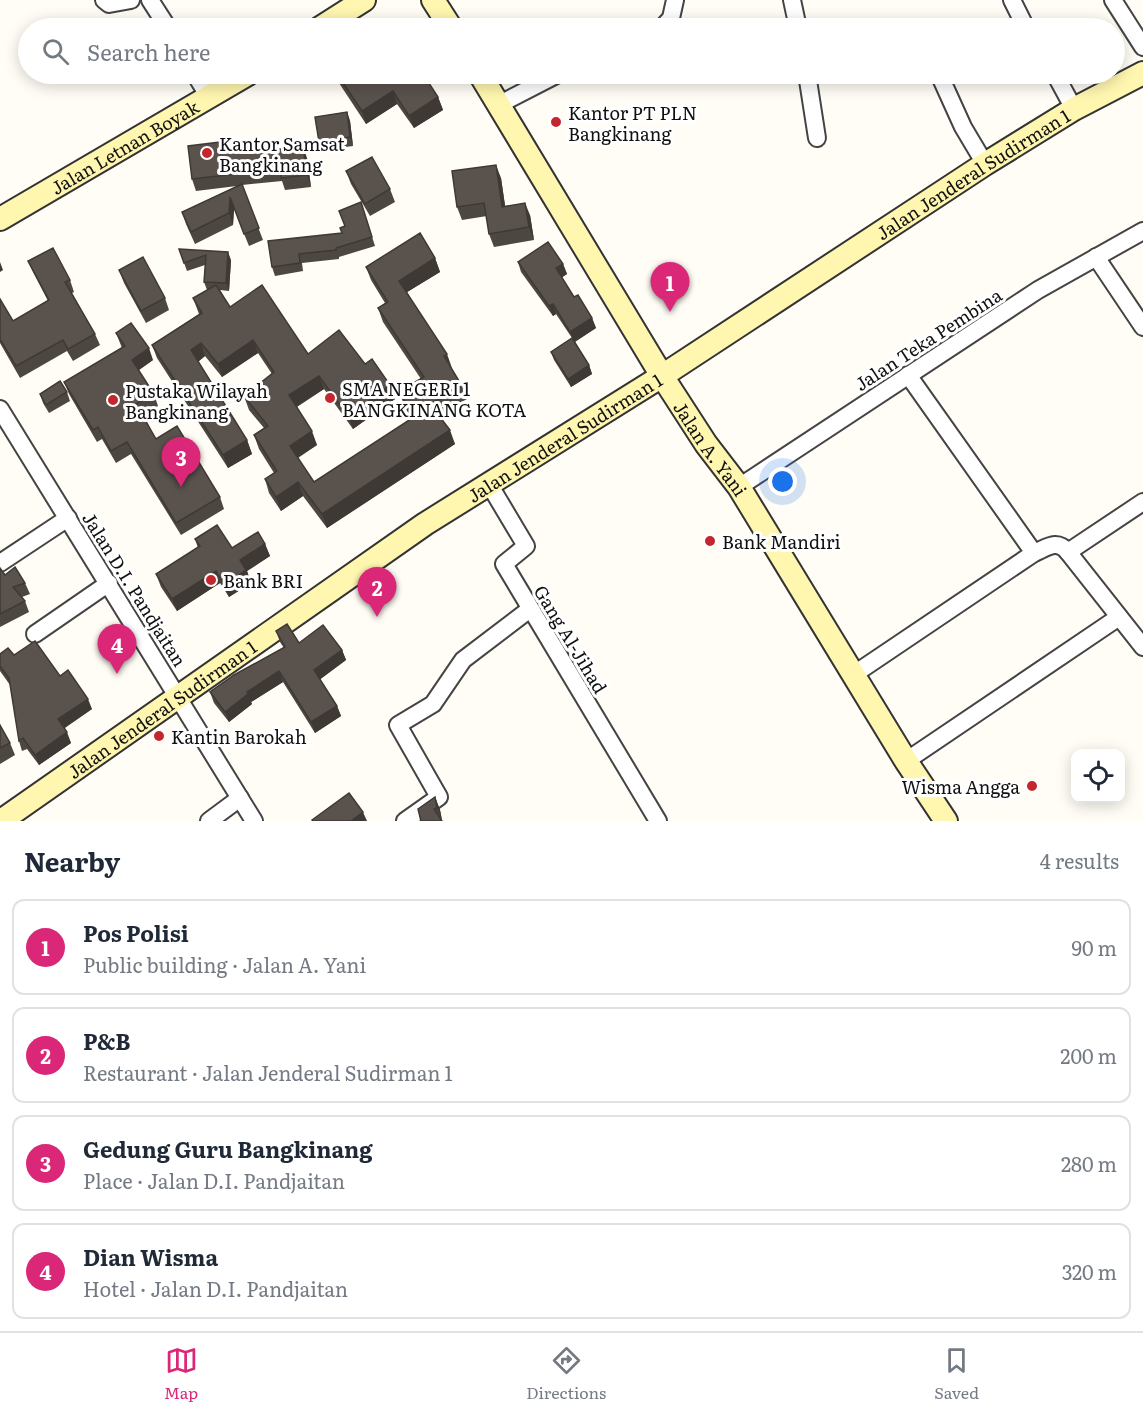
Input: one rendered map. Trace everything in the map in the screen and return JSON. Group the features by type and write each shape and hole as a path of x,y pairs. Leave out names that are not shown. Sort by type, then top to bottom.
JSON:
{"street":[{"path":"104,0 109,4 131,0"},
{"path":"150,0 162,18"},
{"path":"336,18 364,0"},
{"path":"433,0 445,18"},
{"path":"671,18 675,0"},
{"path":"792,0 796,18"},
{"path":"1012,0 1021,18"},
{"path":"1113,0 1124,18"},
{"path":"1125,19 1143,47"},
{"name":"Jalan Jenderal Sudirman 1","path":"1125,82 1143,73"},
{"path":"201,84 209,97"},
{"name":"Jalan Letnan Boyak","path":"0,219 231,84"},
{"name":"Jalan A. Yani","path":"487,84 662,376 706,444 739,487 906,761 946,821"},
{"path":"500,104 539,84"},
{"path":"809,84 817,138"},
{"path":"944,84 963,127 985,164"},
{"path":"1061,84 1074,108"},
{"name":"Jalan Jenderal Sudirman 1","path":"1,821 425,524 662,376 985,164 1074,108 1121,84"},
{"name":"Jalan Teka Pembina","path":"739,487 1038,291 1143,231"},
{"path":"1096,257 1143,327"},
{"path":"908,375 1034,553"},
{"name":"Jalan D.I. Pandjaitan","path":"0,411 109,583 254,821"},
{"name":"Gang Al-Jihad","path":"489,484 526,546 504,564 658,821"},
{"path":"1068,552 1143,502"},
{"path":"0,563 68,518"},
{"path":"853,675 1034,553 1056,544 1062,545 1068,552 1143,647"},
{"path":"34,634 109,583"},
{"path":"405,821 439,797 398,725 433,704 463,660 530,609"},
{"path":"906,761 1119,617"},
{"path":"209,821 240,798"}],"building":[{"path":"344,84 430,84 438,97 409,116 393,91 362,111"},
{"path":"347,112 350,137 319,142 315,117"},
{"path":"228,141 229,148 265,143 266,151 303,146 307,175 281,178 280,169 192,179 188,146"},
{"path":"372,157 390,189 365,204 346,171"},
{"path":"496,165 502,207 525,203 529,227 489,234 484,203 457,207 452,171"},
{"path":"242,184 259,228 244,234 230,197 229,213 191,232 182,212"},
{"path":"361,202 372,237 336,248 336,250 299,254 300,263 272,267 268,241 342,233 340,228 345,226 339,211"},
{"path":"420,233 435,258 399,281 447,354 444,356 462,386 430,404 450,430 322,514 298,482 276,497 265,479 277,471 254,435 268,426 244,396 274,372 253,340 218,364 201,343 191,350 247,440 223,455 152,345 202,313 193,298 216,285 230,307 262,285 308,354 339,330 365,364 372,359 390,385 348,416 319,376 289,395 312,431 290,446 314,482 414,417 399,391 424,377 378,308 388,302 366,267"},
{"path":"548,242 563,264 556,268 574,297 578,295 592,318 570,332 553,304 549,306 518,262"},
{"path":"53,248 70,280 65,282 95,334 68,349 63,340 16,366 0,339 0,299 13,321 49,300 28,261"},
{"path":"179,249 228,252 226,283 204,282 206,255 184,263"},
{"path":"143,257 165,298 141,311 119,270"},
{"path":"131,323 149,348 132,360 154,394 136,404 156,439 177,426 220,497 176,523 127,442 111,451 98,427 93,430 64,382 125,346 116,333"},
{"path":"572,338 589,365 568,379 551,352"},
{"path":"60,381 67,392 46,405 40,394"},
{"path":"217,525 232,548 258,532 265,544 240,560 246,570 224,585 216,571 172,599 156,574 200,546 195,539"},
{"path":"15,567 25,583 13,587 25,601 0,614 0,568 5,575"},
{"path":"287,624 299,643 323,625 342,650 314,670 337,706 311,722 279,671 247,692 248,694 225,712 210,692 234,675 285,647 276,631"},
{"path":"35,641 60,676 68,670 88,699 58,719 67,732 35,755 23,738 19,741 9,678 0,666 0,654 8,648 14,655"},
{"path":"0,725 10,743 0,748"},
{"path":"349,793 363,812 351,821 312,820"},
{"path":"435,797 437,808 434,809 442,821 421,821 418,809"}],"place":[{"name":"Kantor PT PLN Bangkinang","path":"556,122"},
{"name":"Kantor Samsat Bangkinang","path":"207,153"},
{"name":"Pos Polisi","path":"670,312"},
{"name":"SMA NEGERI 1 BANGKINANG KOTA","path":"330,398"},
{"name":"Pustaka Wilayah Bangkinang","path":"113,400"},
{"name":"Gedung Guru Bangkinang","path":"181,487"},
{"name":"Bank Mandiri","path":"710,541"},
{"name":"Bank BRI","path":"211,580"},
{"name":"P&B","path":"377,617"},
{"name":"Dian Wisma","path":"117,674"},
{"name":"Kantin Barokah","path":"159,736"},
{"name":"Wisma Angga","path":"1032,786"}]}
